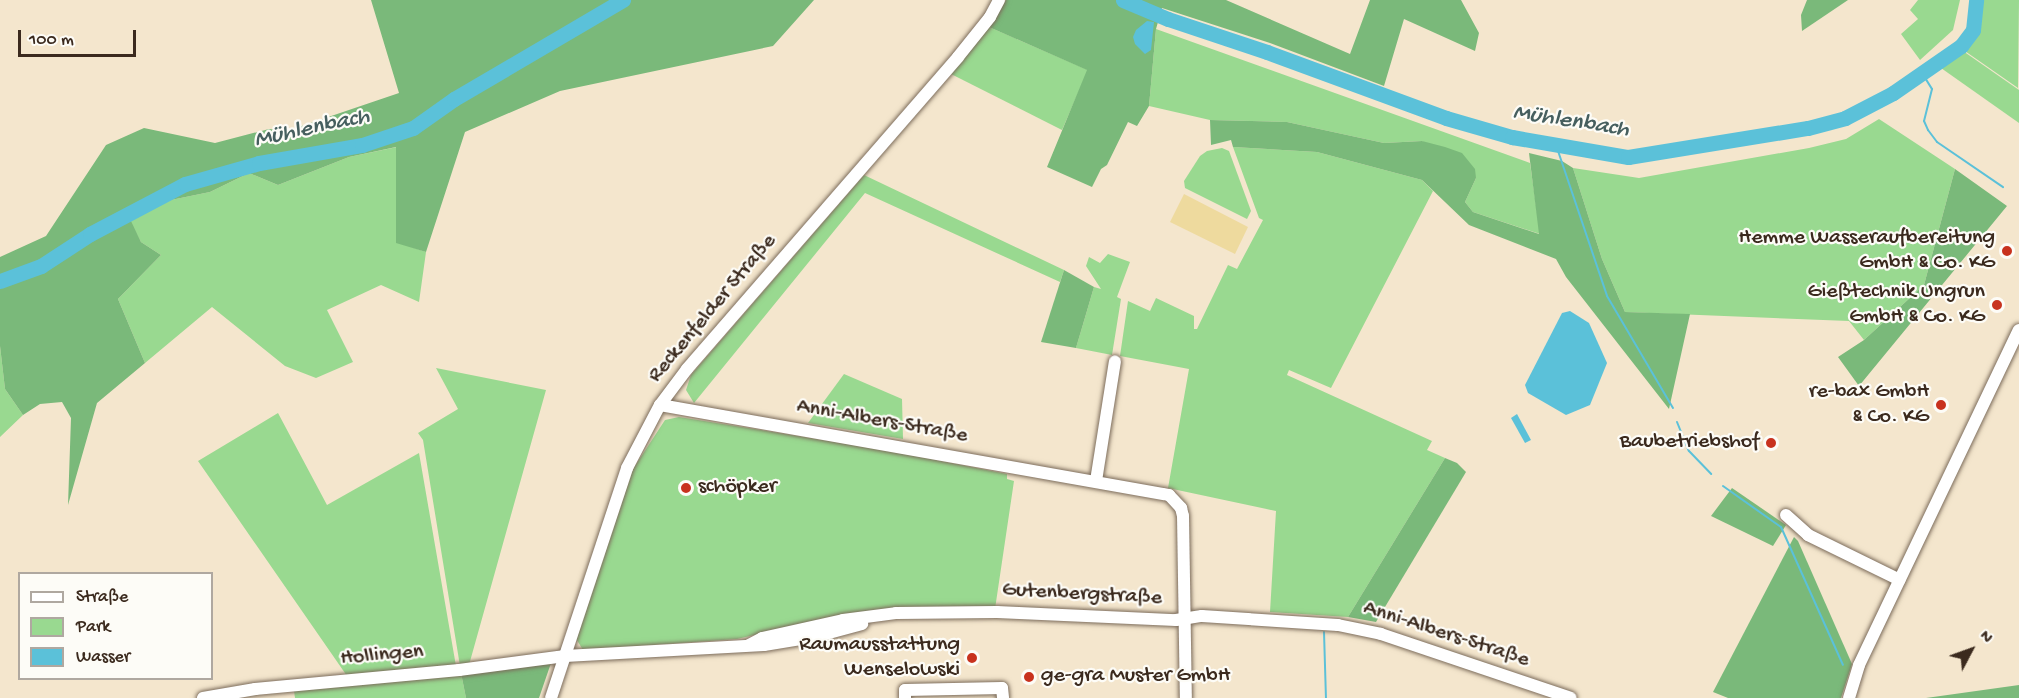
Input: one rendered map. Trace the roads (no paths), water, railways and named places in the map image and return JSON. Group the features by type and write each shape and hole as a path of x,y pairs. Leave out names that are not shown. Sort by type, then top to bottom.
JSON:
{"street":[{"name":"Reckenfelder Straße","path":"551,698 627,468 660,405 687,369 958,57 990,16 999,0"},
{"path":"1849,698 1859,665 2019,330"},
{"path":"1096,481 1115,361"},
{"name":"Anni-Albers-Straße","path":"660,405 1159,491 1169,495 1181,508 1185,619 1202,616 1360,628 1571,698"},
{"path":"1786,515 1808,535 1900,580"},
{"name":"Gutenbergstraße","path":"565,656 764,645 814,637 897,614 997,612 1185,619 1186,698"},
{"name":"Hollingen","path":"202,698 255,689 459,670 565,656"},
{"path":"905,698 905,690 1002,688 1003,698"}],"water":[{"path":"1147,21 1154,22 1151,50 1145,54 1135,44 1133,37 1136,30"},
{"path":"1570,311 1589,323 1607,363 1590,405 1566,415 1528,393 1525,385 1562,313"},
{"path":"1517,414 1531,440 1525,443 1511,418"}],"waterway":[{"name":"Mühlenbach","path":"0,281 41,266 90,234 185,184 259,163 362,145 413,128 454,99 623,0"},
{"name":"Mühlenbach","path":"1123,0 1168,19 1267,52 1446,118 1512,137 1628,157 1808,128 1845,118 1893,93 1961,46 1973,30 1976,0"},
{"path":"1922,73 1932,89 1924,121 1928,130 1937,142 2003,187"},
{"path":"1556,145 1607,296 1673,408"},
{"path":"1677,422 1689,451 1711,474"},
{"path":"1723,486 1781,527 1843,665"},
{"path":"1324,632 1326,698"}],"place":[{"name":"Hemme Wasseraufbereitung GmbH & Co. KG","path":"2007,251"},
{"name":"Gießtechnik Ungrun GmbH & Co. KG","path":"1997,305"},
{"name":"re-bax GmbH & Co. KG","path":"1941,405"},
{"name":"Baubetriebshof","path":"1771,443"},
{"name":"schöpker","path":"686,488"},
{"name":"Raumausstattung Wenselowski","path":"972,658"},
{"name":"ge-gra Muster GmbH","path":"1029,677"}]}
